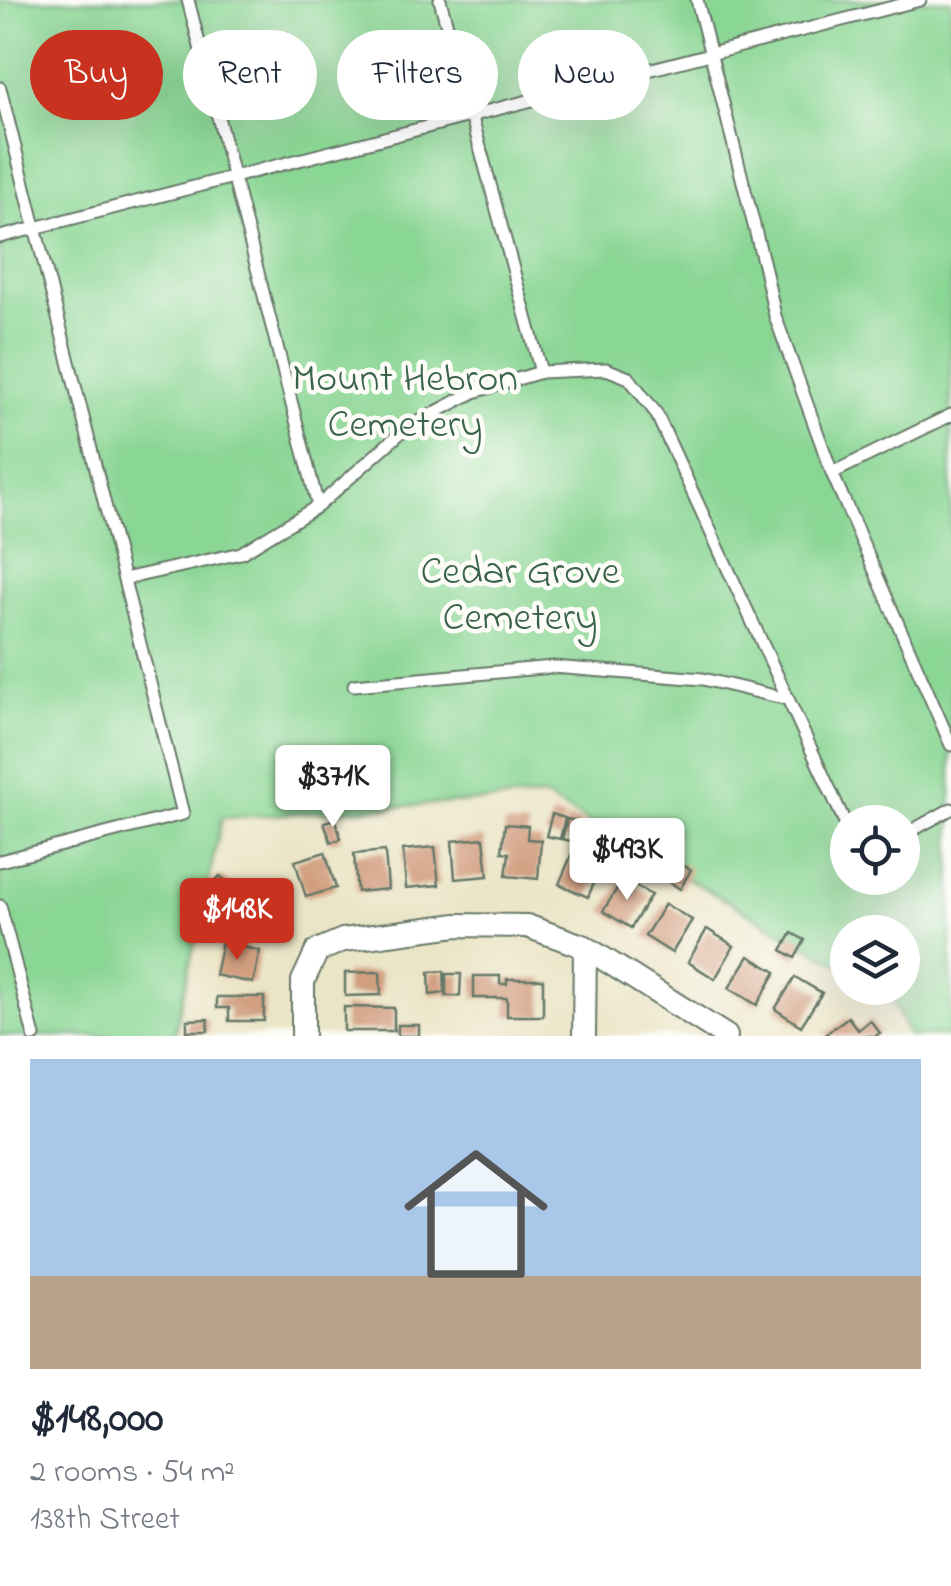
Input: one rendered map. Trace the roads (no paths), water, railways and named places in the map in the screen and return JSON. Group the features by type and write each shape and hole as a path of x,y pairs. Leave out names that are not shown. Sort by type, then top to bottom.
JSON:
{"street":[{"path":"302,1036 303,981 317,950 343,940 457,925 527,926 585,947 726,1036"},
{"path":"584,1036 585,947"}],"lane":[{"path":"188,0 318,506"},
{"path":"440,0 448,30"},
{"path":"697,0 775,316 832,473 951,745"},
{"path":"498,108 920,0"},
{"path":"0,88 182,814 0,860"},
{"path":"0,237 453,120"},
{"path":"473,120 541,372"},
{"path":"124,579 242,553 318,506 406,428 474,392 541,372 606,369 630,378 656,413 837,805"},
{"path":"832,473 951,416"},
{"path":"354,685 553,668 703,679 787,699"},
{"path":"920,826 951,809"},
{"path":"0,906 34,1036"}],"park label":[{"name":"Mount Hebron Cemetery","path":"405,403"},
{"name":"Cedar Grove Cemetery","path":"520,596"}]}
